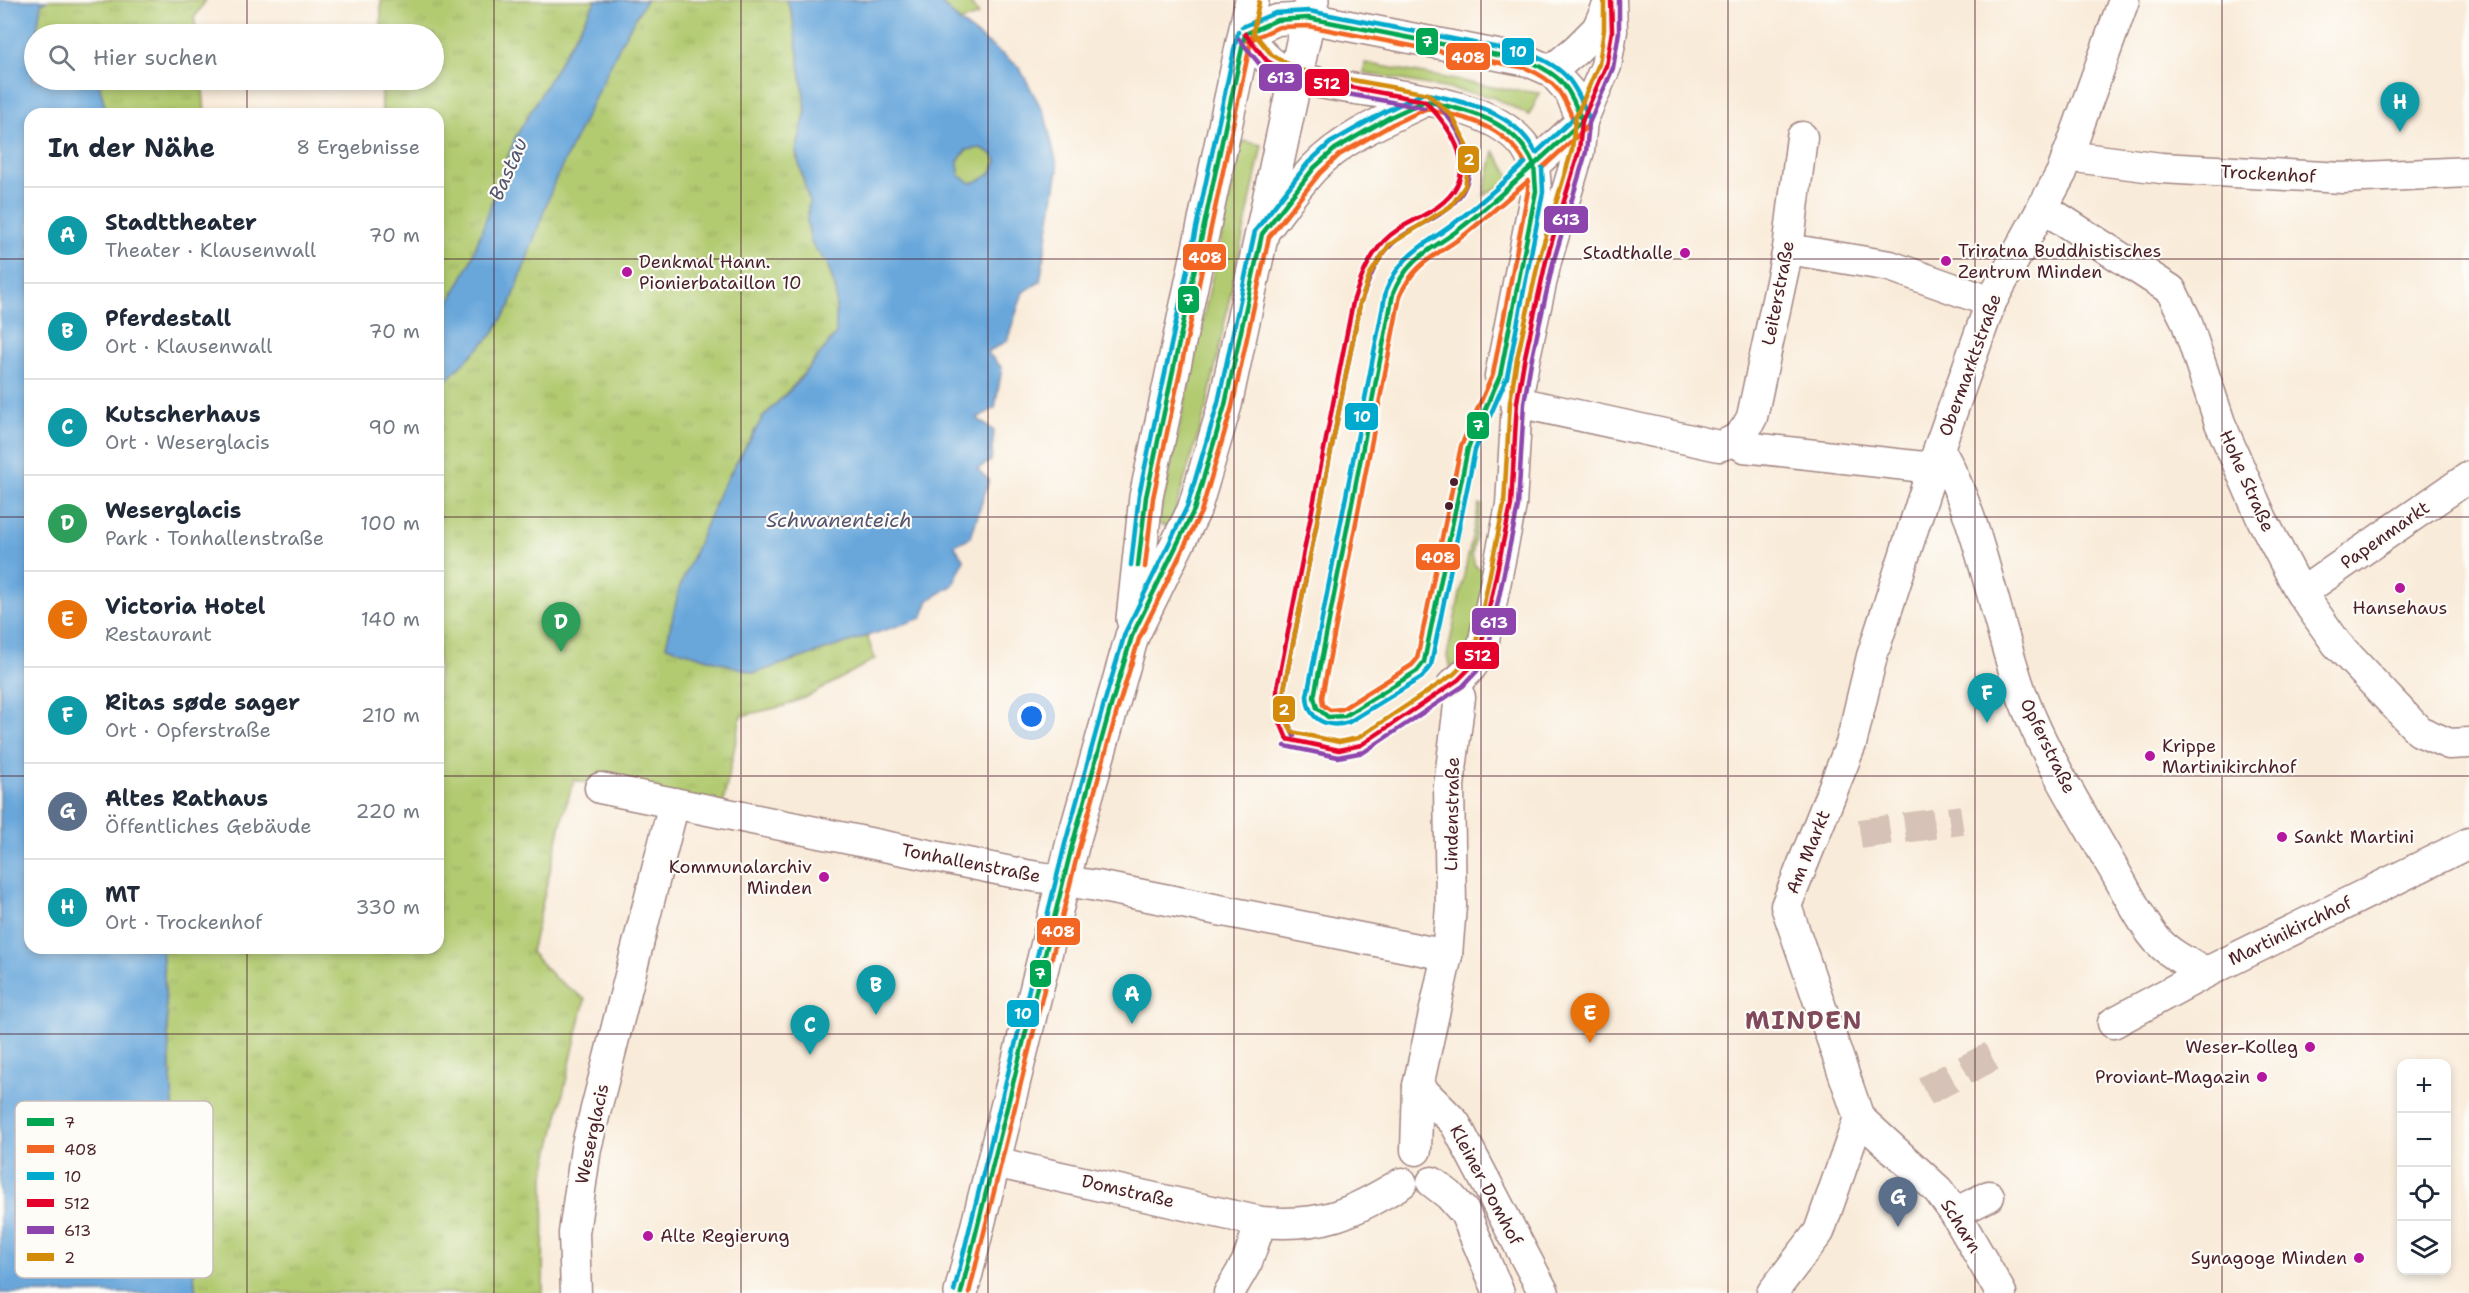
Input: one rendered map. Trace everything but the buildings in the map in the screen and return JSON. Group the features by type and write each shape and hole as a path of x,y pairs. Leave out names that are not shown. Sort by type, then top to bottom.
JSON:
{"main road":[{"path":"961,1293 1063,881 1131,636 1146,497 1252,0"},
{"path":"1131,636 1194,510 1225,405 1310,9"}],"street":[{"name":"Lindenstraße","path":"1551,71 1597,29 1610,0"},
{"name":"Lindenstraße","path":"1448,955 1451,906 1449,786 1460,697 1453,684 1467,674 1484,645 1511,506 1517,402 1546,261 1579,152 1582,121 1606,66 1612,31 1610,0"},
{"name":"Obermarktstraße","path":"1851,744 1872,656 1936,458 1991,302 2062,172 2124,0"},
{"name":"Lindenstraße","path":"1245,34 1310,9 1528,61 1551,71 1570,92 1582,121"},
{"path":"1245,34 1267,61 1296,77 1425,100 1466,110 1500,125 1525,147 1534,165 1536,190 1500,376 1517,402 1703,444 1719,446 1734,441 1744,447 1936,458"},
{"path":"1262,234 1314,168 1335,149 1390,117 1425,100"},
{"name":"Lindenstraße","path":"1534,165 1582,121"},
{"name":"Leiterstraße","path":"1734,441 1745,432 1752,417 1788,249 1802,136"},
{"name":"Trockenhof","path":"2067,156 2112,164 2161,168 2343,178 2469,172"},
{"name":"Hohe Straße","path":"2042,207 2171,290 2186,320 2220,423 2262,519 2301,593 2337,644 2419,731 2449,744 2469,743"},
{"path":"1788,249 1890,266 1991,302"},
{"name":"Opferstraße","path":"1936,458 1961,493 2017,679 2053,765 2152,934 2168,950 2207,972"},
{"name":"Papenmarkt","path":"2301,593 2469,477"},
{"name":"Am Markt","path":"1851,744 1786,906 1859,1118"},
{"name":"Tonhallenstraße","path":"600,788 1448,955"},
{"name":"Weserglacis","path":"576,1293 574,1233 586,1148 674,804"},
{"name":"Martinikirchhof","path":"2113,1023 2207,972 2469,843"},
{"path":"1416,1150 1418,1086 1448,955"},
{"name":"Kleiner Domhof","path":"1418,1086 1455,1123 1544,1293"},
{"path":"1772,1293 1819,1232 1859,1118"},
{"name":"Scharn","path":"1859,1118 1938,1190 1955,1213 2001,1293"},
{"path":"1409,1151 1424,1151 1435,1161 1436,1169 1432,1182 1417,1189 1409,1188 1402,1183 1397,1169 1398,1162 1409,1151"},
{"name":"Domstraße","path":"994,1162 1261,1222 1289,1224 1322,1221 1359,1208 1402,1183"},
{"path":"1432,1182 1449,1195 1465,1213 1498,1293"},
{"path":"1955,1213 1989,1196"},
{"path":"1229,1293 1247,1262 1261,1222"}],"green space":[{"path":"49,0 206,0 194,18 195,24 38,24 41,3"},
{"path":"381,0 786,0 792,13 806,110 796,152 809,201 807,222 812,245 827,263 836,290 836,334 795,384 763,417 666,646 755,673 867,636 875,659 811,695 784,706 741,716 721,813 574,780 563,815 531,952 555,978 585,999 544,1176 543,1293 196,1293 194,1278 213,1278 213,1101 173,1101 162,954 444,954 444,108 382,108 382,90 444,90 444,24 381,24"},
{"path":"938,0 968,0 979,15 960,22"},
{"path":"1365,63 1498,88 1540,93 1529,115 1492,97 1364,73"},
{"path":"101,90 203,90 204,108 105,108"},
{"path":"1242,141 1262,145 1207,406 1170,527 1158,524"},
{"path":"981,148 991,153 997,161 987,176 971,183 959,175 958,161 966,150"},
{"path":"1494,151 1510,176 1509,181 1484,195"},
{"path":"1479,504 1482,505 1472,554 1475,566 1488,573 1470,655 1450,669 1447,656"}],"water":[{"path":"0,0 49,0 41,3 38,24 24,24 24,90 101,90 105,108 24,108 24,954 162,954 173,1101 15,1101 15,1278 194,1278 196,1293 0,1293"},
{"name":"Bastau","path":"596,0 646,0 623,39 554,183 510,306 492,335 444,382 444,308 470,263 515,138"},
{"name":"Schwanenteich","path":"786,0 938,0 960,22 1019,67 1045,115 1058,169 1040,282 1023,292 1007,341 987,352 1002,368 995,408 977,418 994,431 991,461 977,469 989,480 971,537 954,545 964,560 953,585 929,600 922,618 755,673 666,646 679,589 721,489 763,417 796,384 836,334 836,290 827,263 812,245 807,222 809,201 796,152 806,110 792,13","holes":["981,148 991,153 997,161 987,176 971,183 959,175 958,161 966,150"]}],"tunnel":[{"path":"1860,834 1962,820"},
{"path":"1925,1091 1994,1055"}],"transit line":[{"name":"2","path":"1259,2 1253,32 1272,55 1299,70 1428,94 1452,116 1465,141 1469,161 1465,186 1451,206 1389,245 1370,274 1360,304 1284,689 1284,714 1292,732 1339,742 1358,738 1454,674 1465,663 1476,643 1504,504 1510,402 1517,359 1539,259 1572,150 1575,119 1599,64 1604,30 1604,0"},
{"name":"512","path":"1287,739 1339,750 1361,745 1458,680 1471,667 1480,651 1511,505 1517,402 1524,361 1546,261 1579,151 1582,121 1606,66 1612,31 1611,0"},
{"name":"613","path":"1285,746 1338,757 1364,752 1463,686 1477,671 1487,654 1518,506 1524,403 1531,362 1553,263 1586,152 1589,123 1613,68 1619,32 1619,0"},
{"name":"10","path":"1242,27 1275,13 1309,11 1530,54 1553,65 1568,78 1579,95 1589,118"},
{"name":"7","path":"1245,34 1277,20 1308,18 1528,61 1557,77 1573,99 1582,121"},
{"name":"408","path":"1248,41 1279,27 1308,26 1526,68 1545,78 1558,90 1575,124"},
{"name":"10","path":"1131,565 1139,495 1238,32"},
{"name":"7","path":"1138,566 1146,497 1245,34"},
{"name":"512","path":"1245,34 1267,61 1296,77 1425,101"},
{"name":"408","path":"1145,567 1153,498 1252,36"},
{"name":"613","path":"1239,39 1262,67 1293,84 1424,108"},
{"name":"10","path":"954,1291 1065,844 1103,707 1125,633 1187,507 1218,403 1255,231 1308,163 1330,143 1386,111 1422,94"},
{"name":"10","path":"1427,94 1474,105 1503,118 1527,139 1536,153 1577,115"},
{"name":"613","path":"1294,736 1284,714 1284,689 1360,304 1373,272 1386,250 1398,239 1443,212 1458,198 1466,184 1469,169 1462,138 1430,96"},
{"name":"7","path":"1425,101 1474,114 1503,128 1526,150 1534,165"},
{"name":"7","path":"961,1293 1072,846 1110,709 1132,636 1194,510 1225,405 1262,234 1314,168 1335,149 1390,117 1425,101"},
{"name":"512","path":"1287,739 1277,715 1277,688 1353,302 1365,270 1378,248 1406,224 1431,211 1447,199 1457,185 1461,171 1460,157 1455,143 1447,128 1425,101"},
{"name":"408","path":"1423,108 1467,119 1494,131 1516,150 1525,163"},
{"name":"408","path":"969,1293 1079,848 1117,711 1139,639 1201,512 1232,407 1269,237 1320,173 1339,155 1393,124 1428,108"},
{"name":"7","path":"1534,165 1582,121"},
{"name":"408","path":"1542,168 1587,127"},
{"name":"10","path":"1525,163 1475,207 1407,258 1399,267 1386,291 1307,696 1311,711 1320,721 1333,724 1349,722 1422,677 1431,665 1475,450 1507,377 1543,192 1542,168"},
{"name":"7","path":"1534,165 1536,191 1500,376 1468,448 1424,662 1417,671 1345,716 1328,717 1317,708 1314,697 1393,294 1399,281 1414,262 1471,220 1534,165"},
{"name":"408","path":"1528,181 1493,374 1461,446 1417,659 1412,665 1342,709 1330,710 1323,705 1322,697 1400,296 1412,274 1420,266 1467,233 1528,181"}],"place":[{"name":"MT","path":"2400,132"},
{"name":"Stadthalle","path":"1685,253"},
{"name":"Triratna Buddhistisches Zentrum Minden","path":"1946,261"},
{"name":"Denkmal Hann. Pionierbataillon 10","path":"627,272"},
{"name":"Hansehaus","path":"2400,588"},
{"name":"Weserglacis","path":"561,652"},
{"name":"Ritas søde sager","path":"1987,723"},
{"name":"Krippe Martinikirchhof","path":"2150,756"},
{"name":"Sankt Martini","path":"2282,837"},
{"name":"Kommunalarchiv Minden","path":"824,877"},
{"name":"Pferdestall","path":"876,1015"},
{"name":"Stadttheater","path":"1132,1024"},
{"name":"Victoria Hotel","path":"1590,1043"},
{"name":"Weser-Kolleg","path":"2310,1047"},
{"name":"Kutscherhaus","path":"810,1055"},
{"name":"Proviant-Magazin","path":"2262,1077"},
{"name":"Altes Rathaus","path":"1898,1227"},
{"name":"Alte Regierung","path":"648,1236"},
{"name":"Synagoge Minden","path":"2359,1258"}],"district":[{"name":"MINDEN","path":"1804,1021"}]}
